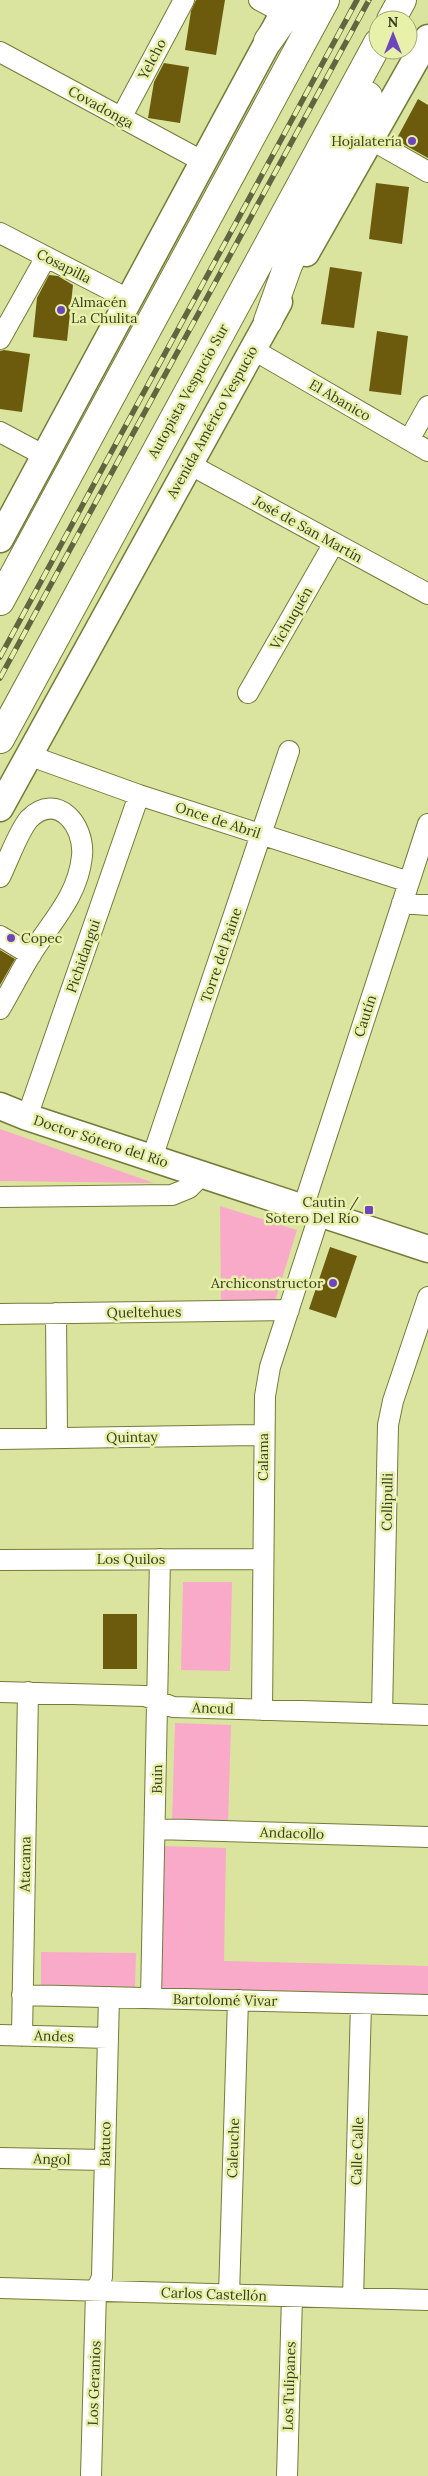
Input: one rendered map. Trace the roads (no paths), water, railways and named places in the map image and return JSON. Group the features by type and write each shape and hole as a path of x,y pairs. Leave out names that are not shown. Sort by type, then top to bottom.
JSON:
{"highway":[{"path":"0,601 326,0"},
{"path":"268,41 290,4"},
{"name":"Autopista Vespucio Sur","path":"0,738 369,60"},
{"path":"268,321 288,265 359,116 380,60"}],"main road":[{"name":"Avenida Américo Vespucio","path":"3,802 252,349 428,38"},
{"path":"0,539 268,41"},
{"name":"Doctor Sótero del Río","path":"0,1106 428,1249"}],"street":[{"name":"Yelcho","path":"121,118 184,0"},
{"path":"259,0 290,4"},
{"name":"Covadonga","path":"0,52 202,161"},
{"path":"370,139 428,172"},
{"name":"Cosapilla","path":"0,233 128,299"},
{"path":"0,339 46,257"},
{"name":"El Abanico","path":"252,349 428,451"},
{"path":"409,440 428,406"},
{"path":"0,432 44,456"},
{"name":"José de San Martín","path":"189,464 428,594"},
{"name":"Vichuquén","path":"248,693 334,543"},
{"name":"Torre del Paine","path":"152,1158 289,751"},
{"name":"Once de Abril","path":"28,755 139,795 409,882"},
{"name":"Pichidangui","path":"27,1116 139,795"},
{"path":"3,802 23,830"},
{"path":"0,877 26,824 37,813 45,810 57,810 70,817 76,824 82,842 80,863 69,898 59,916 31,955 0,1009"},
{"name":"Cautín","path":"312,1210 402,904 428,824"},
{"path":"402,904 428,905"},
{"path":"0,936 31,955"},
{"path":"0,1197 172,1195 189,1188 203,1174"},
{"name":"Calama","path":"262,1710 263,1436 266,1382 289,1310 312,1210"},
{"name":"Collipulli","path":"382,1714 388,1425 393,1401 428,1297"},
{"name":"Queltehues","path":"0,1314 289,1310"},
{"path":"56,1313 57,1438"},
{"name":"Quintay","path":"0,1439 263,1436"},
{"name":"Buin","path":"151,1998 159,1701 160,1559"},
{"name":"Los Quilos","path":"0,1560 263,1559"},
{"name":"Ancud","path":"0,1692 145,1696 173,1707 428,1715"},
{"name":"Atacama","path":"22,2036 28,1692"},
{"name":"Andacollo","path":"156,1829 428,1837"},
{"name":"Bartolomé Vivar","path":"22,1995 428,2005"},
{"name":"Batuco","path":"96,2291 102,2277 109,1997"},
{"name":"Caleuche","path":"229,2295 238,2000"},
{"name":"Calle Calle","path":"353,2298 361,2004"},
{"name":"Andes","path":"0,2035 108,2038"},
{"name":"Angol","path":"0,2158 105,2160"},
{"name":"Carlos Castellón","path":"0,2288 428,2300"},
{"name":"Los Geranios","path":"91,2476 96,2291"},
{"name":"Los Tulipanes","path":"287,2476 292,2297"}],"railway":[{"path":"0,657 357,0"},
{"path":"0,678 369,0"}],"place":[{"name":"Hojalatería","path":"412,141"},
{"name":"Almacén La Chulita","path":"61,310"},
{"name":"Copec","path":"11,938"},
{"name":"Cautin / Sotero Del Río","path":"369,1210"},
{"name":"Archiconstructor","path":"333,1283"}]}
